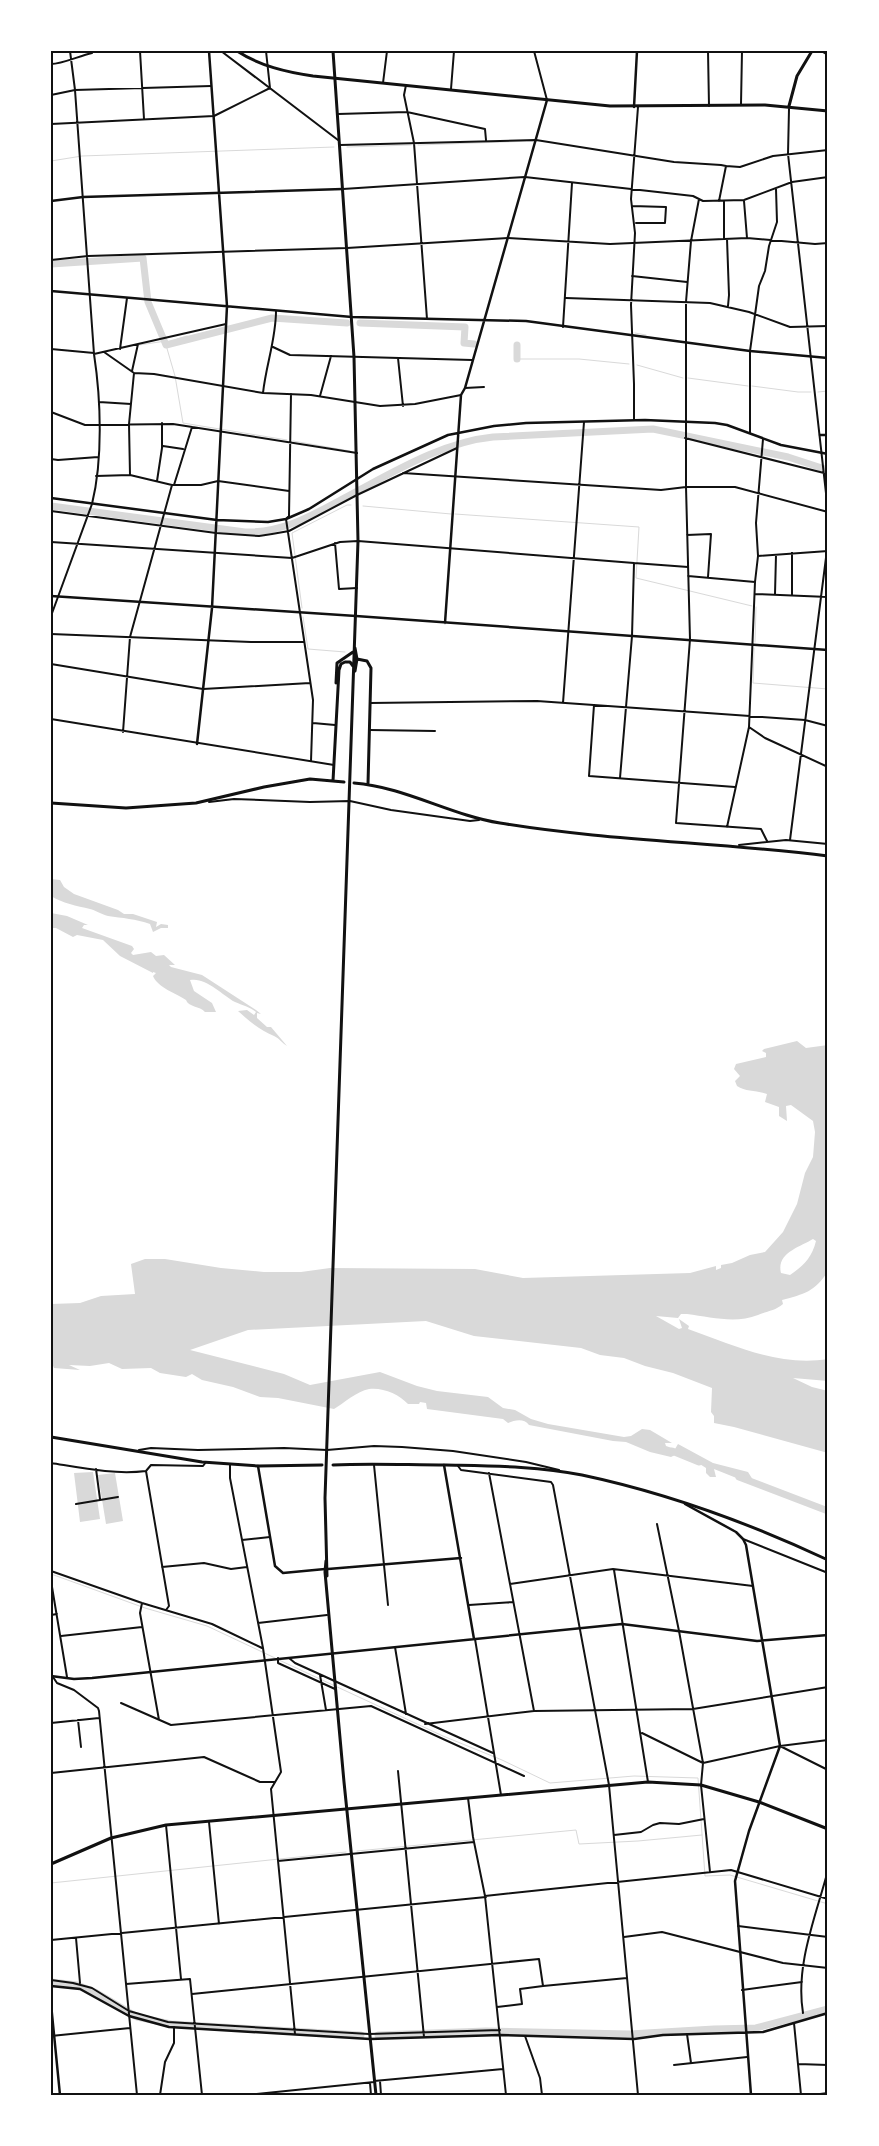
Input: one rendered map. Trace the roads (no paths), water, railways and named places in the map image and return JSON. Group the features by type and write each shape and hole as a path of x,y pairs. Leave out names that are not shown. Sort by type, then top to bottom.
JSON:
{"main road":[{"path":"237,51 267,66 285,72 547,100 636,107 741,105 789,106 828,111"},
{"path":"333,51 352,317 356,404 358,541 355,647 357,659 354,671 326,1450 326,1576 335,1688 370,2034 373,2082 376,2095"},
{"path":"789,106 797,76 812,51"},
{"path":"354,671 353,652 355,647"},
{"path":"333,781 336,664 353,652"},
{"path":"357,659 367,661 371,665 368,784"},
{"path":"336,686 341,664 347,662 353,666"},
{"path":"51,803 126,808 196,803 310,779 344,782"},
{"path":"354,783 368,784 404,793 434,805 483,819 541,829 827,856"},
{"path":"51,1437 230,1465 322,1465"},
{"path":"333,1465 374,1463 540,1468 580,1475 684,1502 751,1527 828,1560"},
{"path":"51,1864 111,1838 166,1825 648,1782 701,1785 759,1802 828,1829"}],"street":[{"path":"51,616 91,506 96,485 98,457 99,402 84,197 70,51"},
{"path":"51,64 59,64 72,58 92,53 92,51"},
{"path":"140,51 144,119"},
{"path":"196,744 212,608 227,306 209,51"},
{"path":"220,51 339,143 536,140 635,156 740,167 754,161 788,154 828,150"},
{"path":"266,51 270,88"},
{"path":"383,83 387,51"},
{"path":"451,89 454,51"},
{"path":"445,623 461,395 465,388 547,100 534,51"},
{"path":"634,420 631,302 634,244 632,190 635,156 637,51"},
{"path":"708,51 709,106"},
{"path":"741,105 742,51"},
{"path":"821,51 828,55"},
{"path":"406,85 404,95 414,143 427,319"},
{"path":"51,95 75,90 211,86"},
{"path":"51,124 77,121 214,116 270,88"},
{"path":"404,472 661,490 735,487 828,512 788,154 789,106"},
{"path":"338,114 407,112 485,129 486,140"},
{"path":"719,201 726,166"},
{"path":"51,201 84,197 343,189 525,178 693,196 704,201 719,201 744,200 792,182 828,177"},
{"path":"563,327 572,184"},
{"path":"750,433 750,351 759,286 767,263 770,240 777,222 776,189"},
{"path":"699,199 692,241 686,302 685,438 690,639 676,822 761,830 767,841"},
{"path":"724,200 728,307"},
{"path":"744,200 747,238"},
{"path":"632,206 666,207 665,223 634,223"},
{"path":"51,260 347,248 508,238 634,244 747,238 798,243 828,243"},
{"path":"632,276 687,282"},
{"path":"51,291 352,317 526,321 750,351 811,358 828,358"},
{"path":"120,349 127,298"},
{"path":"566,298 631,302 710,303 790,327 828,326"},
{"path":"263,393 265,371 273,347 276,310"},
{"path":"51,349 94,353 104,352 226,324"},
{"path":"130,475 129,424 133,372 138,344"},
{"path":"273,347 290,355 472,360"},
{"path":"104,352 133,372 175,377 263,393 320,396 356,404 380,406 403,406 461,395"},
{"path":"320,396 331,356"},
{"path":"398,358 403,406"},
{"path":"465,388 484,387"},
{"path":"291,394 289,516 287,521 310,683 313,723 312,761"},
{"path":"99,402 131,404"},
{"path":"51,412 85,425 162,423 356,453"},
{"path":"51,498 91,506 164,513 217,522 258,523 287,521 357,478 422,445 459,432 526,423 634,420 686,421 728,425 790,448 828,454"},
{"path":"563,703 584,422"},
{"path":"157,481 162,446 162,423"},
{"path":"122,732 130,637 164,513 183,449 189,439 192,427"},
{"path":"820,435 828,435"},
{"path":"685,438 828,474"},
{"path":"727,827 750,717 755,582 758,556 756,523 763,439"},
{"path":"162,446 183,449"},
{"path":"51,512 259,536 289,531 357,495 458,447"},
{"path":"51,459 98,457"},
{"path":"96,476 130,475 173,485 201,485 218,481 289,491"},
{"path":"687,535 711,534 708,578"},
{"path":"51,542 292,558 335,543 358,541 688,567"},
{"path":"790,840 828,542"},
{"path":"335,543 339,589 357,588"},
{"path":"758,556 827,551"},
{"path":"792,554 792,595"},
{"path":"775,594 776,555"},
{"path":"620,778 632,636 635,563"},
{"path":"688,576 755,582"},
{"path":"755,594 828,597"},
{"path":"51,596 828,650"},
{"path":"51,634 304,642"},
{"path":"51,664 203,689 310,683"},
{"path":"370,703 527,701 805,720 828,726"},
{"path":"594,706 590,776 736,787"},
{"path":"51,719 334,765"},
{"path":"313,723 335,725"},
{"path":"749,727 765,738 828,767"},
{"path":"370,730 435,730"},
{"path":"196,803 234,799 310,802 350,801 385,809 470,821 483,819"},
{"path":"732,847 767,841 790,840 828,844"},
{"path":"136,1451 151,1448 198,1450 284,1448 326,1450 374,1446 453,1451 526,1462 580,1475"},
{"path":"51,1463 96,1470 134,1472 146,1471 151,1465 203,1466 206,1462"},
{"path":"374,1463 382,1564 388,1605"},
{"path":"230,1465 230,1478 263,1648 281,1772 271,1789 295,2034"},
{"path":"258,1466 275,1566 283,1573 461,1558"},
{"path":"444,1466 470,1605 474,1639 501,1795"},
{"path":"457,1466 462,1470 550,1482 554,1485 609,1785 638,2095"},
{"path":"96,1470 100,1500"},
{"path":"146,1471 169,1606 166,1610"},
{"path":"489,1473 534,1711"},
{"path":"76,1504 118,1497"},
{"path":"684,1502 696,1512 736,1532 743,1538 828,1573"},
{"path":"657,1524 703,1763 701,1785 710,1872"},
{"path":"242,1540 270,1537"},
{"path":"743,1538 780,1746 759,1802 734,1881 750,2095"},
{"path":"51,1558 52,1571 142,1603 212,1624 263,1648"},
{"path":"162,1567 204,1563 231,1569 247,1567"},
{"path":"510,1584 614,1569 753,1586"},
{"path":"614,1569 638,1709 648,1782"},
{"path":"51,1581 67,1678"},
{"path":"470,1605 513,1602"},
{"path":"142,1603 140,1610 142,1627 159,1720"},
{"path":"51,1615 57,1614"},
{"path":"258,1623 329,1615"},
{"path":"52,1676 67,1678 151,1672 622,1624 762,1641 828,1635"},
{"path":"61,1636 142,1627"},
{"path":"394,1647 406,1714"},
{"path":"288,1657 295,1664 493,1753"},
{"path":"278,1658 278,1663 335,1688"},
{"path":"320,1674 326,1710"},
{"path":"52,1676 57,1683 74,1690 98,1708 137,2095"},
{"path":"425,1724 534,1711 693,1709 828,1687"},
{"path":"121,1703 171,1725 371,1706 524,1776"},
{"path":"401,1719 406,1714"},
{"path":"51,1723 100,1718"},
{"path":"78,1720 81,1747"},
{"path":"641,1733 703,1763 780,1746 828,1740"},
{"path":"780,1746 828,1770"},
{"path":"51,1773 204,1757 260,1782 275,1782"},
{"path":"398,1771 424,2037"},
{"path":"468,1798 474,1842 486,1896 506,2095"},
{"path":"614,1835 641,1832 652,1825 679,1824 704,1819"},
{"path":"209,1821 219,1924"},
{"path":"166,1825 181,1979"},
{"path":"278,1861 474,1842"},
{"path":"51,1940 412,1905 731,1870 828,1899"},
{"path":"803,2013 803,1965 828,1870"},
{"path":"738,1926 828,1937"},
{"path":"624,1938 662,1932 740,1952 803,1965 828,1968"},
{"path":"76,1938 80,1989"},
{"path":"192,1994 539,1959 543,1986"},
{"path":"497,2007 522,2004 520,1989 628,1978"},
{"path":"126,1984 190,1979 197,2028 202,2095"},
{"path":"51,1980 80,1984 103,1994 129,2011 168,2022 370,2034 500,2030"},
{"path":"742,1990 802,1982"},
{"path":"51,1986 80,1989 129,2016 174,2027 370,2039 500,2035 634,2038 687,2034 745,2033 762,2032 828,2013"},
{"path":"51,2004 60,2095"},
{"path":"794,2023 801,2095"},
{"path":"160,2095 165,2062 174,2043 174,2027"},
{"path":"53,2036 130,2028"},
{"path":"687,2034 691,2063"},
{"path":"525,2036 540,2078 542,2095"},
{"path":"674,2065 747,2057"},
{"path":"798,2064 828,2065"},
{"path":"246,2095 504,2069"},
{"path":"380,2081 381,2095"},
{"path":"371,2095 373,2082"},
{"path":"812,2095 828,2093"}],"waterway":[{"path":"418,145 533,141"},
{"path":"347,147 411,145"},
{"path":"51,161 82,156 334,147"},
{"path":"51,264 143,258 148,302 166,345 272,318 347,323"},
{"path":"361,321 369,321"},
{"path":"360,323 465,327 464,343 474,344"},
{"path":"635,333 646,335"},
{"path":"177,339 187,336"},
{"path":"139,345 166,341"},
{"path":"166,345 175,376 183,423 287,440"},
{"path":"517,345 517,359"},
{"path":"517,359 579,359 629,364"},
{"path":"637,365 683,378"},
{"path":"688,378 748,386"},
{"path":"752,386 811,392"},
{"path":"818,392 828,391"},
{"path":"51,506 245,532 260,531 286,526 299,521 418,460 455,445 474,440 493,437 653,429 788,457 828,470"},
{"path":"293,441 350,451"},
{"path":"302,608 292,533 347,505 351,505"},
{"path":"363,506 451,514"},
{"path":"455,514 639,527 636,578 752,606"},
{"path":"755,642 756,607"},
{"path":"303,617 308,649 345,652"},
{"path":"754,648 753,683 828,689"},
{"path":"672,1451 699,1462"},
{"path":"739,1477 828,1511"},
{"path":"51,1574 145,1608 207,1626 275,1658"},
{"path":"279,1660 550,1783 634,1776 698,1778 705,1876 730,1875 828,1904"},
{"path":"357,1851 576,1830 579,1844 702,1835"},
{"path":"51,1883 346,1852"},
{"path":"51,1982 77,1985 95,1992 137,2017 171,2024 361,2035"},
{"path":"378,2035 486,2031 630,2034 756,2028 828,2009"}]}
